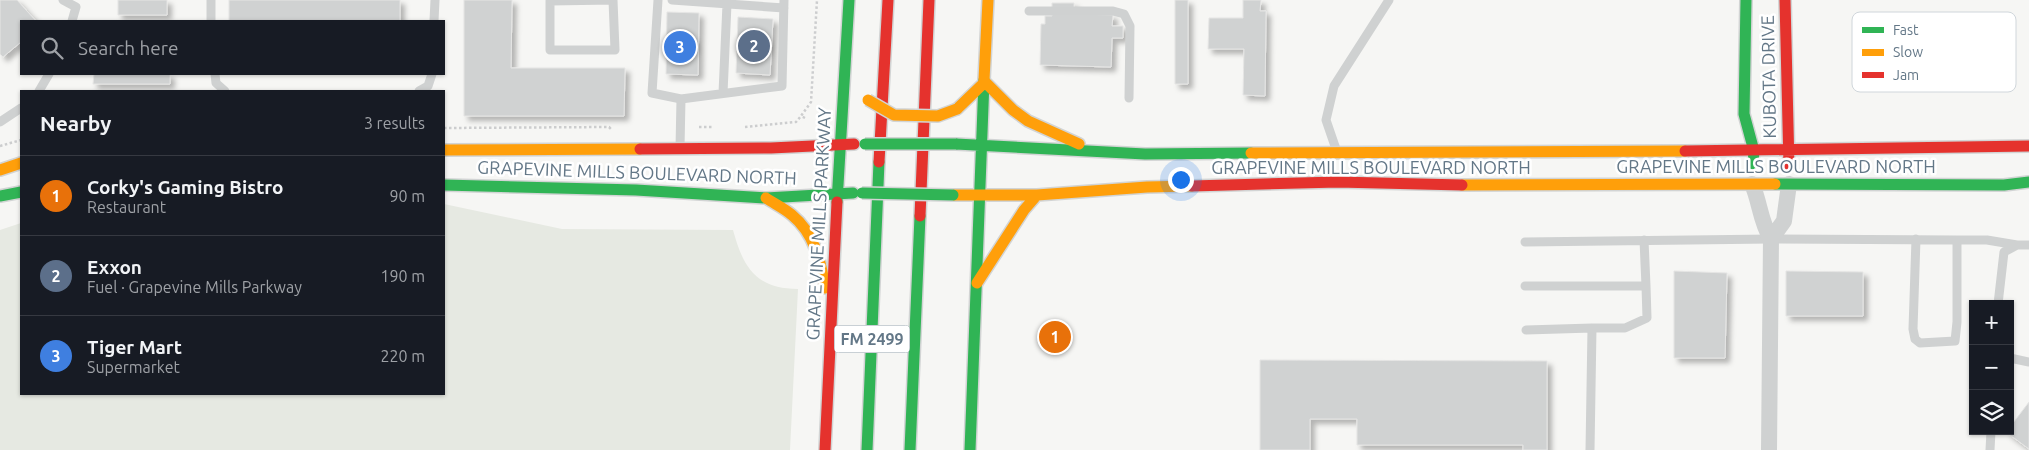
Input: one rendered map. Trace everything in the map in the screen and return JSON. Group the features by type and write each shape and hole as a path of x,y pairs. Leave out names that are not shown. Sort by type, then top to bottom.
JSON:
{"main road":[{"name":"GRAPEVINE MILLS PARKWAY","path":"825,450 837,193 849,0"},
{"name":"FM 2499","path":"867,450 888,0"},
{"name":"FM 2499","path":"910,450 930,0"},
{"path":"970,450 988,0"},
{"name":"KUBOTA DRIVE","path":"1746,0 1744,114 1754,151 1752,184"},
{"name":"KUBOTA DRIVE","path":"1784,0 1789,184"},
{"path":"846,65 855,79"},
{"path":"866,97 894,115 938,116 958,109 985,82"},
{"path":"985,82 998,93 1014,112 1038,127 1094,151"},
{"name":"GRAPEVINE MILLS BOULEVARD NORTH","path":"445,150 772,148 840,144 981,144 1145,154 1754,151 2029,146"},
{"path":"1338,152 1338,182"},
{"path":"0,170 20,163"},
{"name":"GRAPEVINE MILLS BOULEVARD NORTH","path":"445,185 636,190 766,198 837,193 1038,195 1147,187 1338,182 1524,186 2004,184 2029,182"},
{"path":"0,196 20,192"},
{"path":"976,284 1024,210 1038,195"},
{"path":"766,198 795,216 810,236 823,271 831,323"}],"street":[{"path":"1752,184 1756,193 1763,226 1771,238 1769,450"},
{"path":"1771,238 1784,220 1789,184"}],"lane":[{"path":"63,0 78,3 72,20"},
{"path":"211,0 212,20"},
{"path":"434,20 435,0"},
{"path":"613,0 615,50 550,50 550,1 613,0"},
{"path":"658,0 652,93 681,99 782,86 784,4 727,4 672,0"},
{"path":"1338,152 1326,120 1334,86 1389,0"},
{"path":"723,93 727,4"},
{"path":"1029,11 1113,11 1124,14 1130,26 1129,98"},
{"path":"40,90 49,75"},
{"path":"215,75 216,83 224,90"},
{"path":"422,90 428,86 432,75"},
{"path":"680,148 681,99"},
{"path":"0,122 20,109"},
{"path":"1525,242 1771,238 1986,240 2029,245"},
{"path":"1916,239 1913,328 1915,339 1920,343 1955,341 1957,322 1957,240"},
{"path":"1526,330 1625,328 1647,318 1644,240"},
{"path":"1998,300 2004,252 2017,245"},
{"path":"1525,286 1646,286"},
{"path":"1590,450 1592,328"},
{"path":"2014,359 2029,362"},
{"path":"1990,450 1991,435"}],"path":[{"path":"738,128 796,122 811,102 817,0"},
{"path":"801,116 805,118"},
{"path":"445,128 609,127 611,130 616,130"},
{"path":"699,127 718,127"},
{"path":"0,146 20,140"}],"shaded area":[{"path":"445,204 562,229 733,230 741,255 754,273 772,285 798,289 790,450 0,450 0,230 20,223 20,395 445,395"}],"building":[{"path":"0,0 17,0 35,20 20,20 20,43 3,57 0,54"},
{"path":"118,0 167,0 167,15 118,15"},
{"path":"229,0 400,0 400,20 229,20"},
{"path":"464,0 512,0 511,68 625,68 624,116 464,116"},
{"path":"1175,0 1188,0 1188,84 1175,84"},
{"path":"1243,0 1261,0 1260,11 1266,11 1265,96 1243,95 1244,49 1208,49 1209,18 1243,18"},
{"path":"1052,3 1074,3 1074,14 1113,15 1112,26 1123,26 1123,38 1112,38 1111,67 1040,65 1041,24 1045,24 1045,16 1052,16"},
{"path":"667,12 699,13 698,75 666,74"},
{"path":"738,17 773,19 770,75 736,73"},
{"path":"94,75 170,75 170,84 93,84"},
{"path":"1674,271 1727,273 1725,358 1674,358"},
{"path":"1786,271 1863,272 1863,316 1786,316"},
{"path":"1260,360 1547,361 1547,450 1523,450 1523,445 1357,445 1357,419 1310,419 1310,450 1260,450"},
{"path":"2029,402 2029,449 2010,435 2014,435 2014,422"}],"traffic: fast":[{"path":"837,202 849,0"},
{"path":"1746,0 1744,114 1754,151 1753,164"},
{"path":"970,450 984,80"},
{"path":"865,144 956,144"},
{"path":"956,144 1145,154 1251,153"},
{"path":"867,450 879,162"},
{"path":"1775,184 2004,185 2029,182"},
{"path":"445,185 636,190 766,198 853,193"},
{"path":"0,196 20,192"},
{"path":"862,193 953,195"},
{"path":"910,450 920,216"}],"traffic: slow":[{"path":"984,80 988,0"},
{"path":"957,109 985,82 1013,110 1028,121 1079,144"},
{"path":"868,100 894,115 938,116 957,109"},
{"path":"445,150 640,149"},
{"path":"1251,153 1685,151"},
{"path":"0,170 20,163"},
{"path":"1462,185 1775,184"},
{"path":"953,195 1037,195 1147,187 1192,186"},
{"path":"977,283 1024,210 1037,195"},
{"path":"766,198 789,213 806,230 819,258 825,288"}],"traffic: jam":[{"path":"879,162 888,0"},
{"path":"920,216 929,0"},
{"path":"1785,0 1789,166"},
{"path":"640,149 771,148 854,144"},
{"path":"1685,151 2029,146"},
{"path":"1192,186 1338,182 1462,185"},
{"path":"825,450 837,202"}],"place":[{"name":"Exxon","path":"754,46"},
{"name":"Tiger Mart","path":"680,47"},
{"name":"Corky's Gaming Bistro","path":"1055,337"}]}
